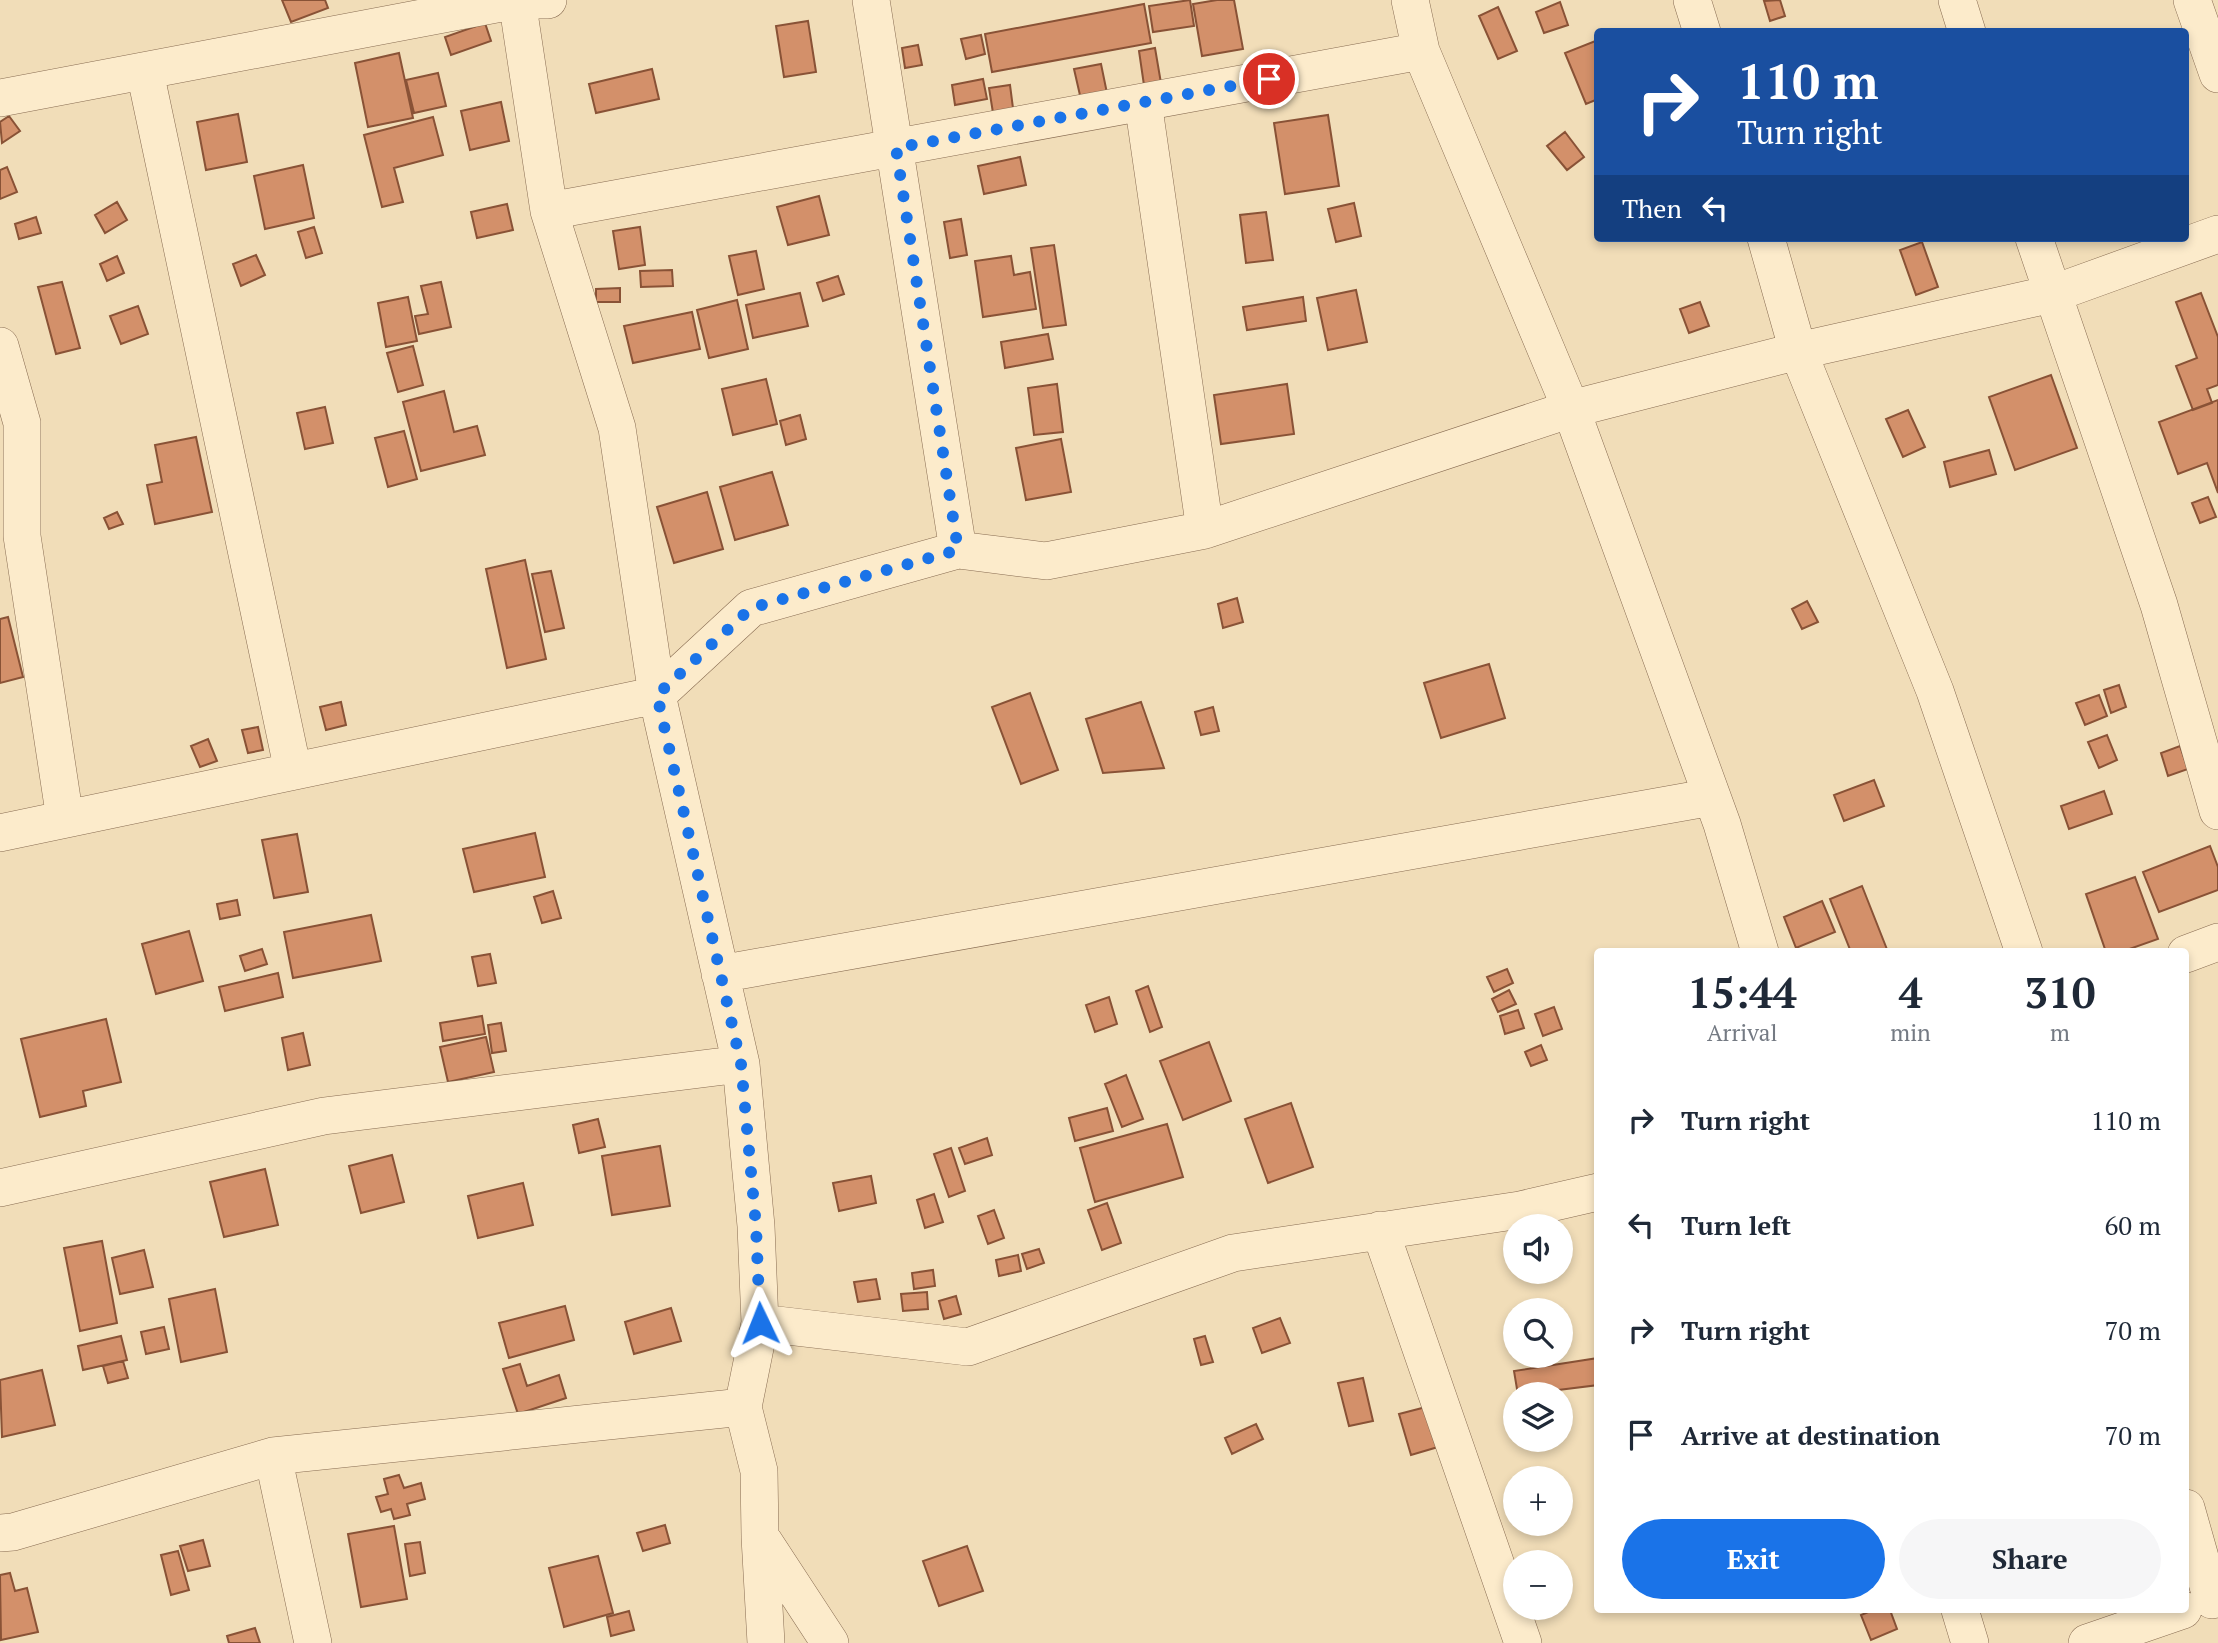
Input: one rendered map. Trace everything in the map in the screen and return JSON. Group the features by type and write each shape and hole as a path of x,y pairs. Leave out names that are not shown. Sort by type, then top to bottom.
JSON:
{"street":[{"path":"517,0 549,211 617,428 657,695 741,1064 756,1226 760,1323 743,1407 758,1471 765,1643"},
{"path":"0,97 145,72 517,0 548,0"},
{"path":"871,0 958,550"},
{"path":"1409,0 1421,51 1571,409 1712,797 1759,948"},
{"path":"1692,0 1701,28"},
{"path":"1957,0 1966,28"},
{"path":"2192,0 2218,74"},
{"path":"549,211 1421,51"},
{"path":"145,72 293,771"},
{"path":"1143,102 1205,530"},
{"path":"0,833 657,695 751,608 958,550 1046,561 1205,530 1571,409 1798,351 2052,294 2218,234"},
{"path":"1767,242 1798,351 1935,691 2023,948"},
{"path":"2035,242 2160,605 2218,811"},
{"path":"0,346 22,423 22,536 65,819"},
{"path":"720,974 1712,797"},
{"path":"2189,953 2218,942"},
{"path":"0,1188 324,1116 741,1064"},
{"path":"760,1323 968,1347 1233,1253 1520,1210 1594,1193"},
{"path":"1380,1230 1522,1643"},
{"path":"0,1533 13,1532 273,1456 743,1407"},
{"path":"273,1456 313,1643"},
{"path":"2189,1529 2200,1604"},
{"path":"760,1536 830,1643"},
{"path":"1961,1613 1970,1643"},
{"path":"2087,1643 2174,1613"}],"building":[{"path":"282,0 325,0 328,8 291,22"},
{"path":"1190,0 1194,26 1153,32 1149,6"},
{"path":"1234,0 1243,49 1202,56 1193,4"},
{"path":"1780,0 1785,16 1770,21 1764,1"},
{"path":"1560,2 1568,25 1544,33 1536,12"},
{"path":"1144,4 1151,43 992,72 985,34"},
{"path":"1498,7 1517,51 1498,59 1479,16"},
{"path":"808,21 816,72 784,77 776,26"},
{"path":"485,23 491,41 451,55 445,37"},
{"path":"981,35 985,54 966,59 961,39"},
{"path":"1594,42 1594,101 1586,104 1565,53"},
{"path":"918,45 922,65 905,68 902,48"},
{"path":"1155,48 1162,89 1145,92 1139,51"},
{"path":"399,53 413,118 368,127 355,63"},
{"path":"1101,64 1108,98 1082,104 1074,69"},
{"path":"652,69 659,99 596,113 589,84"},
{"path":"438,73 446,106 414,113 406,80"},
{"path":"983,79 987,99 955,105 952,85"},
{"path":"1010,85 1014,116 994,119 989,88"},
{"path":"501,102 509,141 470,150 461,111"},
{"path":"238,114 247,162 206,170 197,122"},
{"path":"1328,115 1339,186 1285,194 1274,123"},
{"path":"9,116 20,131 2,143 0,122"},
{"path":"433,117 443,155 394,168 403,202 382,207 364,135"},
{"path":"1565,132 1584,157 1567,170 1547,146"},
{"path":"1020,157 1026,185 984,194 978,166"},
{"path":"303,165 314,218 265,229 254,176"},
{"path":"7,167 17,192 0,199 0,170"},
{"path":"819,196 829,235 788,245 777,207"},
{"path":"117,202 127,220 105,233 95,215"},
{"path":"1354,203 1361,236 1336,242 1328,209"},
{"path":"507,204 513,230 477,238 471,212"},
{"path":"1266,212 1273,260 1246,263 1240,215"},
{"path":"36,217 41,233 19,239 15,224"},
{"path":"961,219 967,255 950,258 944,222"},
{"path":"314,227 322,253 306,258 298,232"},
{"path":"640,227 645,265 619,269 613,231"},
{"path":"1922,242 1938,287 1916,295 1900,250"},
{"path":"1054,245 1066,325 1043,328 1031,248"},
{"path":"756,251 764,289 738,295 729,256"},
{"path":"256,255 265,275 241,286 233,264"},
{"path":"117,256 124,273 107,281 100,264"},
{"path":"1011,256 1014,275 1030,272 1036,309 983,317 975,261"},
{"path":"672,270 673,286 641,287 640,271"},
{"path":"838,276 844,294 823,301 817,283"},
{"path":"62,282 80,348 56,354 38,287"},
{"path":"441,282 451,327 419,334 415,316 428,314 421,286"},
{"path":"620,288 620,302 596,302 596,289"},
{"path":"1356,290 1367,342 1328,350 1317,298"},
{"path":"800,293 808,326 753,338 746,305"},
{"path":"2201,293 2218,337 2218,385 2207,389 2212,403 2193,410 2176,366 2197,358 2176,302"},
{"path":"408,297 417,341 386,347 378,303"},
{"path":"1303,297 1306,321 1247,330 1243,307"},
{"path":"737,300 748,349 709,358 697,310"},
{"path":"1700,302 1709,326 1689,333 1680,309"},
{"path":"138,306 148,334 121,344 110,316"},
{"path":"692,312 700,349 633,363 624,326"},
{"path":"1048,334 1053,359 1005,368 1001,342"},
{"path":"413,346 423,385 398,392 387,353"},
{"path":"2051,375 2077,448 2015,470 1989,397"},
{"path":"766,379 777,424 733,435 722,389"},
{"path":"1057,384 1063,432 1034,435 1028,388"},
{"path":"1287,384 1294,434 1221,444 1214,395"},
{"path":"444,391 454,432 477,426 485,455 421,471 403,402"},
{"path":"2218,400 2218,493 2207,463 2178,474 2159,422"},
{"path":"325,407 333,443 305,449 297,413"},
{"path":"1908,410 1925,447 1903,457 1886,419"},
{"path":"800,415 806,439 786,445 780,421"},
{"path":"404,431 417,479 388,487 375,438"},
{"path":"196,437 212,512 155,524 147,485 162,482 155,445"},
{"path":"1061,439 1071,492 1026,500 1016,448"},
{"path":"1989,450 1996,474 1950,487 1944,462"},
{"path":"772,472 788,525 735,540 720,487"},
{"path":"707,492 723,549 674,563 657,507"},
{"path":"2208,497 2216,517 2200,523 2192,503"},
{"path":"117,512 123,524 109,529 104,518"},
{"path":"525,560 546,659 507,668 486,569"},
{"path":"551,571 564,628 545,632 532,574"},
{"path":"1237,598 1243,622 1223,628 1218,604"},
{"path":"1807,601 1818,622 1802,629 1792,609"},
{"path":"8,617 23,677 0,683 0,619"},
{"path":"1489,664 1505,718 1441,738 1424,683"},
{"path":"2119,685 2126,707 2111,713 2104,690"},
{"path":"1030,693 1058,770 1021,784 992,707"},
{"path":"2099,695 2107,716 2085,725 2076,703"},
{"path":"341,702 346,725 326,730 320,707"},
{"path":"1141,702 1164,768 1103,773 1086,719"},
{"path":"1213,707 1219,731 1201,735 1195,712"},
{"path":"258,727 263,750 248,753 242,730"},
{"path":"2107,735 2117,760 2099,768 2088,742"},
{"path":"208,739 217,761 200,767 191,746"},
{"path":"2180,746 2188,769 2168,776 2161,753"},
{"path":"1874,780 1884,806 1844,821 1834,795"},
{"path":"2104,791 2112,814 2069,829 2061,806"},
{"path":"535,833 545,877 474,892 463,849"},
{"path":"297,834 308,892 274,898 262,840"},
{"path":"2210,846 2218,867 2218,890 2159,912 2143,872"},
{"path":"2135,877 2158,939 2132,948 2105,948 2086,894"},
{"path":"1862,886 1886,948 1849,948 1830,899"},
{"path":"553,891 561,918 542,923 534,897"},
{"path":"237,900 240,915 220,919 217,904"},
{"path":"1822,901 1835,932 1796,948 1784,917"},
{"path":"371,915 381,961 293,978 284,932"},
{"path":"189,931 203,981 156,994 142,944"},
{"path":"262,949 267,964 245,971 240,956"},
{"path":"490,954 496,983 478,986 472,957"},
{"path":"1507,969 1513,983 1494,992 1487,977"},
{"path":"278,973 283,997 225,1011 219,987"},
{"path":"1148,986 1162,1027 1150,1032 1136,991"},
{"path":"1509,990 1516,1004 1498,1012 1492,999"},
{"path":"1109,997 1117,1024 1095,1032 1086,1005"},
{"path":"1554,1007 1562,1029 1543,1036 1535,1014"},
{"path":"1518,1010 1524,1028 1505,1034 1500,1016"},
{"path":"482,1016 485,1034 443,1041 440,1023"},
{"path":"106,1019 121,1082 83,1091 86,1106 40,1117 21,1039"},
{"path":"501,1023 506,1051 492,1053 488,1025"},
{"path":"303,1033 310,1065 288,1070 282,1038"},
{"path":"486,1037 494,1072 448,1082 440,1047"},
{"path":"1209,1042 1231,1101 1183,1120 1160,1061"},
{"path":"1541,1045 1547,1060 1531,1066 1525,1052"},
{"path":"1126,1075 1143,1119 1122,1127 1105,1084"},
{"path":"1291,1103 1313,1167 1268,1183 1245,1119"},
{"path":"1107,1108 1113,1131 1075,1141 1069,1118"},
{"path":"598,1119 605,1147 579,1153 573,1125"},
{"path":"1167,1124 1183,1177 1095,1202 1080,1148"},
{"path":"987,1138 992,1155 965,1164 959,1148"},
{"path":"660,1146 670,1206 612,1215 602,1156"},
{"path":"951,1148 965,1191 949,1197 934,1154"},
{"path":"392,1155 404,1202 361,1213 349,1166"},
{"path":"265,1169 278,1225 224,1237 210,1182"},
{"path":"871,1176 876,1203 839,1211 833,1183"},
{"path":"523,1183 533,1225 478,1238 468,1196"},
{"path":"934,1194 943,1222 925,1228 917,1200"},
{"path":"1107,1203 1121,1243 1102,1250 1088,1210"},
{"path":"994,1210 1004,1238 988,1244 978,1216"},
{"path":"102,1241 117,1323 80,1331 64,1248"},
{"path":"1039,1249 1044,1263 1027,1269 1022,1254"},
{"path":"144,1250 153,1287 120,1294 112,1258"},
{"path":"1018,1255 1021,1271 999,1276 996,1260"},
{"path":"933,1270 935,1286 914,1289 912,1273"},
{"path":"876,1279 880,1299 858,1302 854,1282"},
{"path":"215,1289 227,1352 181,1362 169,1299"},
{"path":"927,1292 928,1309 903,1311 901,1294"},
{"path":"956,1296 961,1314 944,1319 939,1301"},
{"path":"565,1306 574,1340 509,1358 499,1323"},
{"path":"671,1308 681,1341 634,1354 625,1322"},
{"path":"1280,1318 1290,1343 1262,1353 1253,1328"},
{"path":"164,1327 169,1349 146,1354 141,1332"},
{"path":"121,1336 127,1360 83,1370 78,1346"},
{"path":"1205,1336 1213,1362 1201,1365 1194,1339"},
{"path":"1594,1359 1594,1386 1573,1388 1573,1382 1516,1382 1514,1371 1573,1368 1573,1362"},
{"path":"123,1361 128,1378 108,1383 103,1366"},
{"path":"520,1364 527,1386 559,1375 566,1398 518,1414 503,1369"},
{"path":"42,1370 55,1425 2,1437 0,1380"},
{"path":"1363,1378 1373,1421 1349,1426 1338,1383"},
{"path":"1426,1407 1438,1447 1411,1455 1399,1414"},
{"path":"1256,1424 1263,1439 1232,1454 1225,1438"},
{"path":"399,1475 404,1488 421,1483 425,1499 407,1504 410,1515 394,1519 391,1509 381,1512 376,1497 388,1494 384,1479"},
{"path":"665,1525 670,1543 643,1551 637,1533"},
{"path":"394,1526 407,1599 361,1607 348,1534"},
{"path":"203,1540 210,1566 188,1571 180,1546"},
{"path":"420,1542 425,1573 410,1576 405,1544"},
{"path":"967,1546 983,1591 939,1606 923,1561"},
{"path":"178,1551 189,1590 171,1595 161,1555"},
{"path":"598,1556 613,1613 564,1627 549,1568"},
{"path":"10,1573 15,1591 27,1588 38,1632 1,1640 0,1575"},
{"path":"629,1611 634,1630 611,1636 607,1617"},
{"path":"1891,1613 1897,1629 1871,1640 1861,1615"},
{"path":"255,1628 260,1643 229,1643 227,1636"}],"route":[{"path":"760,1323 756,1226 741,1064 657,695 751,608 958,550 896,148 1269,79"}]}
